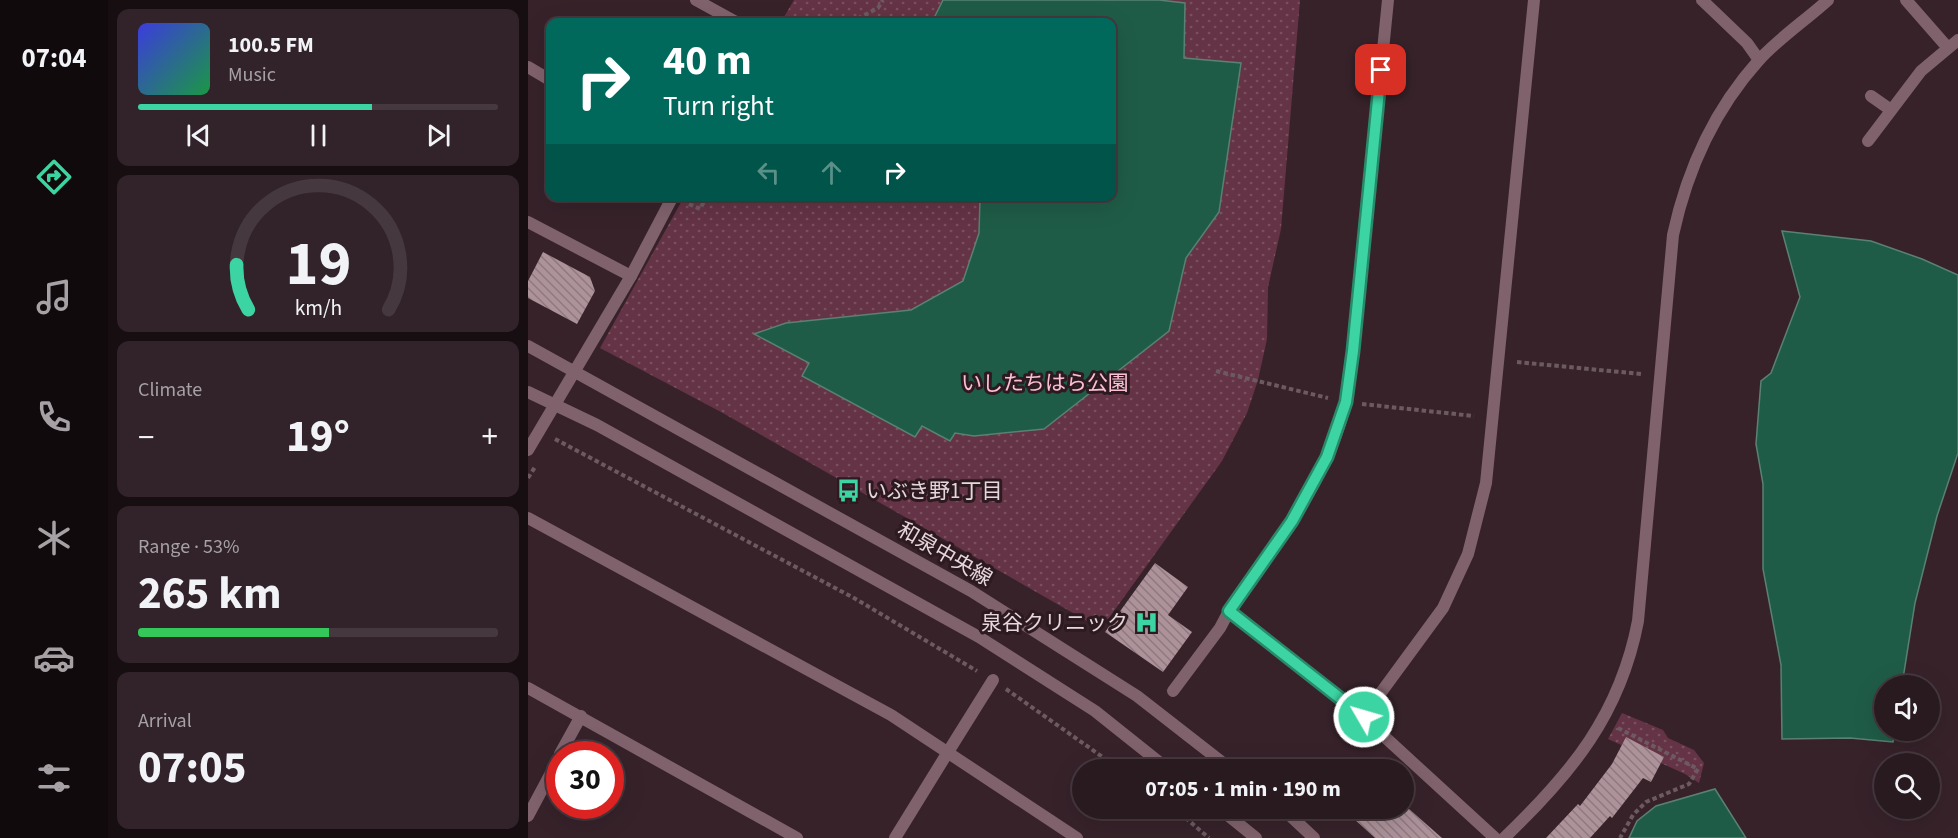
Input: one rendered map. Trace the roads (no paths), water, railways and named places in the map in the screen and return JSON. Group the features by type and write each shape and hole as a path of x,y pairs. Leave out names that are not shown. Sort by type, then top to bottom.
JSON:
{"street":[{"path":"696,0 729,18"},
{"path":"1173,691 1220,628 1229,611 1292,521 1327,457 1346,402 1388,0"},
{"path":"1364,717 1443,608 1468,554 1486,483 1534,0"},
{"path":"1702,0 1747,43 1759,60"},
{"path":"1504,838 1551,794 1604,721 1632,652 1638,621 1673,235 1682,193 1698,151 1759,60 1828,0"},
{"path":"1868,141 1921,71 1953,44 1906,0"},
{"path":"528,67 546,78"},
{"path":"1871,96 1891,110"},
{"path":"528,450 631,276 670,201"},
{"path":"528,222 631,276"},
{"name":"和泉中央線","path":"528,346 971,591 1137,696 1218,759"},
{"path":"528,392 639,447 979,637 1095,711 1155,759"},
{"path":"528,518 891,715 1077,838"},
{"path":"1229,611 1364,717 1494,838"},
{"path":"895,838 993,680"},
{"path":"528,688 797,838"},
{"path":"568,741 581,716"},
{"path":"528,816 546,782"},
{"path":"1233,819 1256,838"},
{"path":"1294,819 1314,838"}],"place":[{"name":"いぶき野1丁目","path":"848,491"},
{"name":"泉谷クリニック","path":"1146,623"}],"park label":[{"name":"いしたちはら公園","path":"1045,383"}]}
